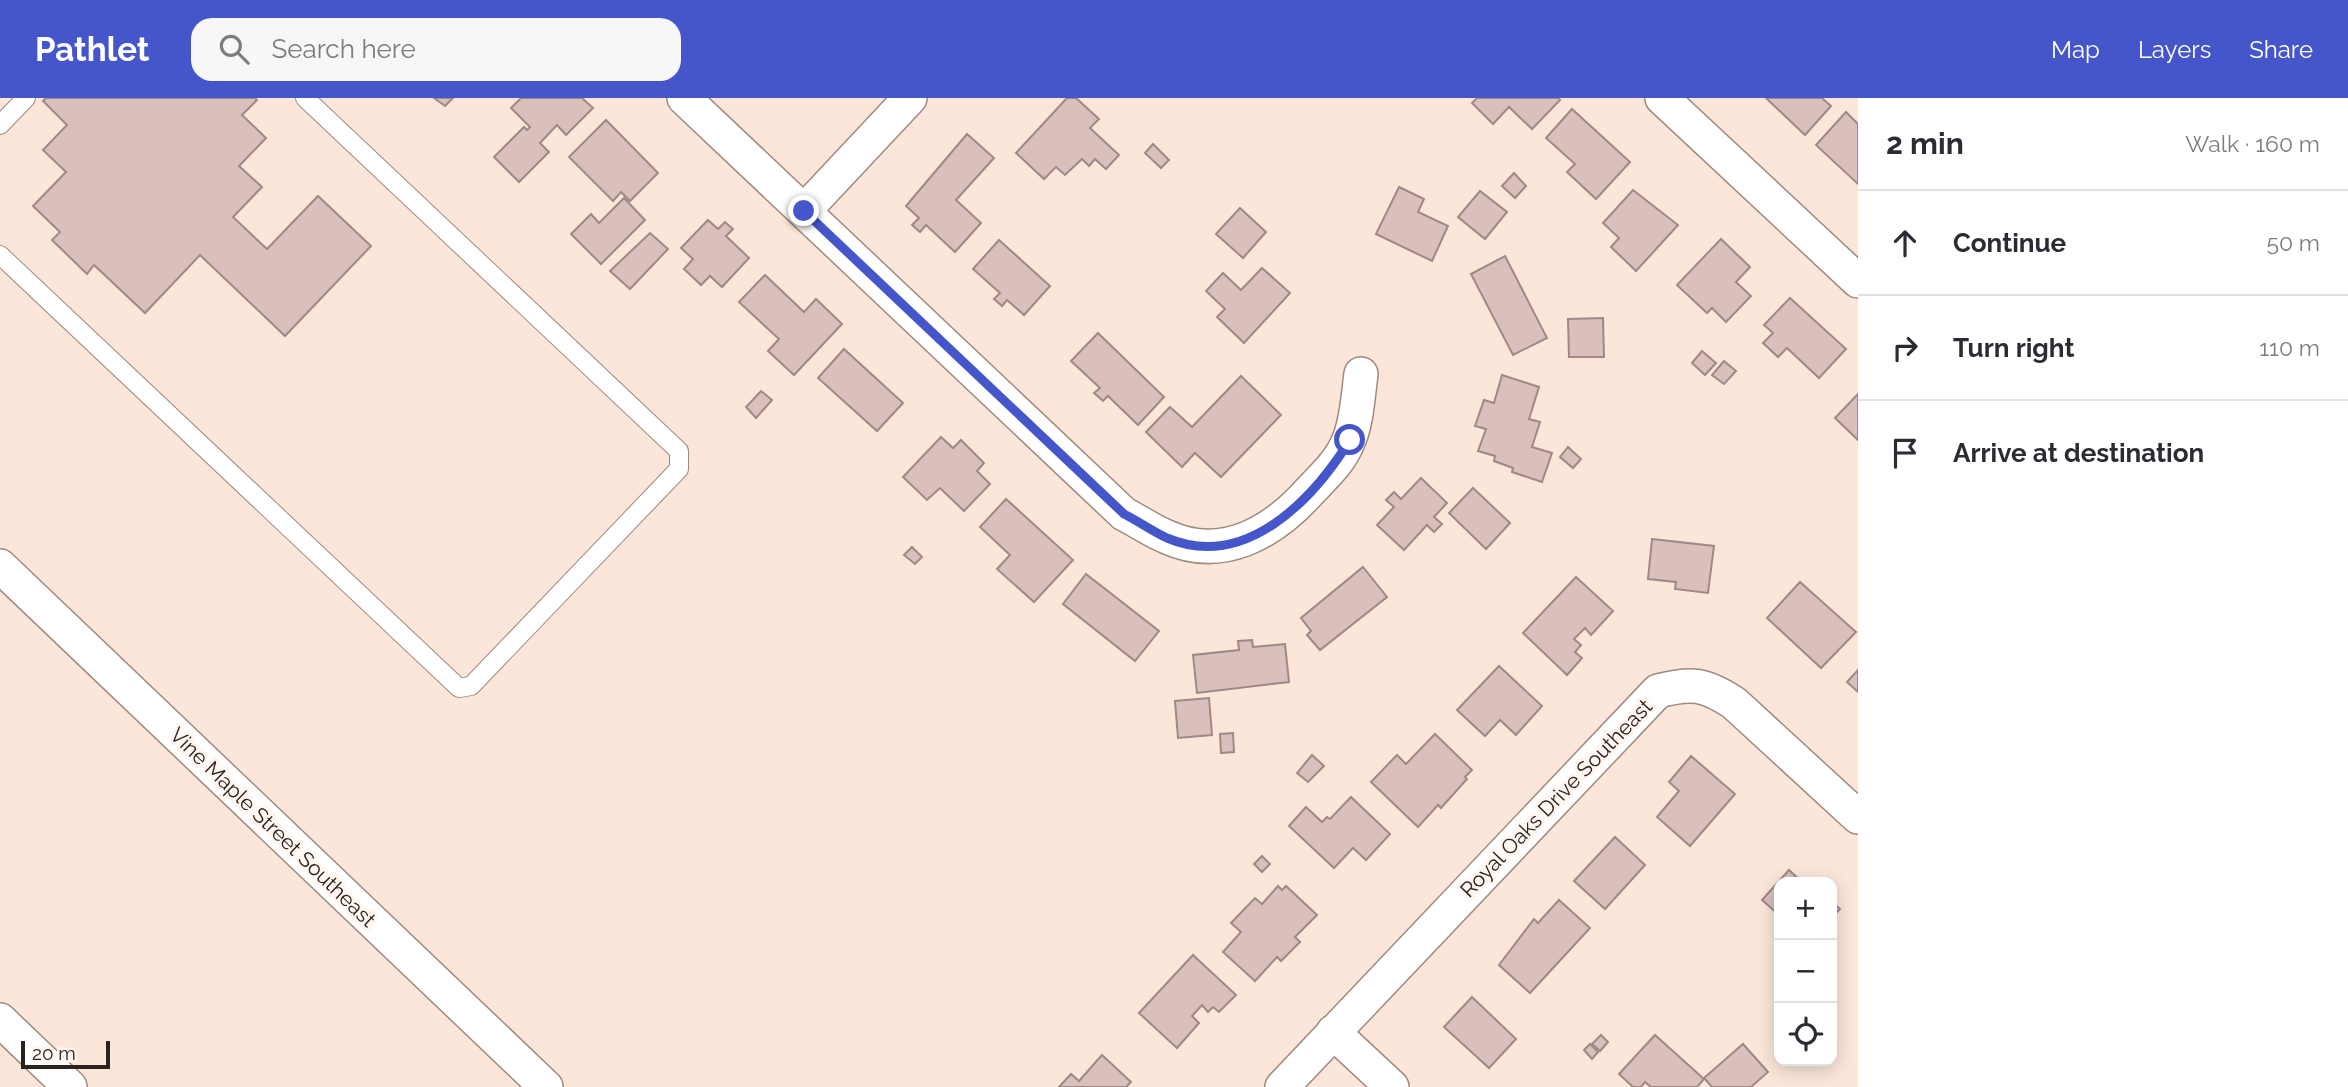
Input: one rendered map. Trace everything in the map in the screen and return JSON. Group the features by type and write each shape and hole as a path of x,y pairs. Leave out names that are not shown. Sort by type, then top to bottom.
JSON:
{"street":[{"path":"684,98 1124,514 1168,538 1219,547 1246,540 1270,529 1294,508 1337,461 1350,440 1361,374"},
{"path":"804,211 910,98"},
{"path":"1662,98 1858,281"},
{"name":"Vine Maple Street Southeast","path":"0,566 546,1087"},
{"name":"Royal Oaks Drive Southeast","path":"1282,1087 1658,691 1685,684 1712,688 1734,703 1858,817"},
{"path":"0,1020 70,1087"},
{"path":"1334,1032 1392,1087"}],"lane":[{"path":"0,125 26,98"},
{"path":"0,255 459,688 471,686 679,469 679,450 305,98"}],"building":[{"path":"46,98 255,98 257,100 242,115 266,138 239,166 262,187 233,217 267,249 318,196 371,246 285,336 200,255 145,313 94,265 87,274 52,240 60,232 33,206 66,172 43,150 67,125 43,101"},
{"path":"434,98 453,98 445,106"},
{"path":"521,98 582,98 593,108 566,135 557,125 540,143 549,152 519,182 494,157 524,127 527,130 530,127 511,108"},
{"path":"1067,98 1076,98 1099,119 1090,128 1119,155 1106,169 1095,159 1089,166 1082,159 1065,175 1056,167 1044,179 1016,153"},
{"path":"1477,98 1560,100 1532,129 1509,107 1493,124 1472,103"},
{"path":"1766,98 1822,98 1831,106 1805,135"},
{"path":"1572,109 1630,162 1596,199 1567,172 1575,164 1546,138"},
{"path":"1846,112 1858,124 1858,184 1816,145"},
{"path":"606,120 658,173 630,201 621,192 613,201 569,157"},
{"path":"967,134 994,158 956,200 981,223 955,252 926,225 920,232 912,225 919,218 906,206"},
{"path":"1153,144 1169,160 1161,168 1145,153"},
{"path":"1514,173 1526,186 1515,198 1502,186"},
{"path":"1399,187 1424,199 1418,212 1448,226 1432,261 1376,234"},
{"path":"1633,190 1678,225 1636,271 1611,247 1619,238 1603,223"},
{"path":"1480,191 1507,212 1485,239 1458,217"},
{"path":"624,198 645,220 601,264 571,234 591,214 599,223"},
{"path":"1240,208 1266,232 1243,258 1216,234"},
{"path":"708,220 718,229 725,222 733,229 726,236 749,258 722,287 710,276 701,285 684,269 693,259 681,248"},
{"path":"650,233 668,249 630,289 610,271"},
{"path":"1721,239 1750,267 1736,282 1751,296 1726,322 1712,308 1707,313 1677,285"},
{"path":"999,240 1050,286 1024,315 1007,300 1002,306 994,299 1000,293 973,269"},
{"path":"1505,256 1547,338 1513,355 1471,274"},
{"path":"1262,268 1290,293 1244,343 1217,317 1225,309 1206,291 1223,273 1241,290"},
{"path":"765,275 804,312 816,299 842,324 794,375 768,351 779,339 739,302"},
{"path":"1790,298 1846,349 1819,378 1787,348 1778,357 1763,343 1773,333 1764,325"},
{"path":"1603,318 1604,357 1569,357 1568,319"},
{"path":"1098,333 1164,397 1138,425 1108,396 1103,401 1094,393 1100,388 1071,361"},
{"path":"844,349 903,403 877,431 818,378"},
{"path":"1702,351 1716,363 1705,375 1692,363"},
{"path":"1724,361 1736,371 1724,384 1712,375"},
{"path":"1502,375 1539,387 1529,419 1540,422 1532,447 1552,453 1542,482 1512,472 1513,468 1494,461 1495,456 1478,451 1486,429 1475,426 1484,400 1494,403"},
{"path":"1241,376 1281,415 1221,477 1195,453 1182,467 1146,432 1170,407 1192,427"},
{"path":"761,391 772,400 756,418 746,407"},
{"path":"1858,394 1858,440 1835,418"},
{"path":"941,437 953,448 961,440 984,463 977,471 990,484 964,511 940,488 927,500 903,477"},
{"path":"1568,447 1581,459 1573,468 1560,457"},
{"path":"1421,478 1447,503 1434,517 1442,524 1434,532 1427,525 1404,550 1377,525 1394,507 1386,500 1394,492 1401,499"},
{"path":"1473,488 1510,523 1486,549 1449,513"},
{"path":"1006,499 1073,560 1034,602 997,569 1010,555 980,527"},
{"path":"1652,539 1714,546 1708,593 1675,589 1676,582 1648,579"},
{"path":"912,547 922,557 915,564 904,555"},
{"path":"1363,567 1387,597 1320,650 1307,635 1311,631 1301,618"},
{"path":"1086,574 1159,631 1135,661 1063,604"},
{"path":"1576,577 1613,611 1591,635 1585,628 1574,639 1581,645 1575,652 1582,658 1567,675 1523,633"},
{"path":"1800,582 1856,632 1821,668 1767,618"},
{"path":"1252,640 1253,647 1285,644 1289,682 1197,693 1193,655 1239,650 1238,641"},
{"path":"1499,666 1542,706 1516,735 1500,720 1485,736 1457,710"},
{"path":"1858,670 1858,692 1847,682"},
{"path":"1209,698 1212,735 1178,738 1175,701"},
{"path":"1233,733 1234,752 1221,753 1220,734"},
{"path":"1435,734 1472,770 1441,808 1438,805 1418,827 1371,782 1397,755 1406,764"},
{"path":"1312,755 1324,766 1308,782 1297,773"},
{"path":"1691,756 1735,794 1690,846 1657,817 1679,791 1669,782"},
{"path":"1351,797 1390,834 1366,860 1353,848 1334,868 1289,826 1306,807 1322,822 1327,817 1330,819"},
{"path":"1615,837 1645,865 1605,909 1574,881"},
{"path":"1262,856 1270,864 1262,872 1254,864"},
{"path":"1789,870 1797,877 1783,877"},
{"path":"1278,886 1282,890 1286,886 1317,915 1295,937 1300,942 1281,961 1277,957 1255,981 1223,952 1241,932 1231,923 1255,898 1262,904"},
{"path":"1774,887 1774,911 1762,900"},
{"path":"1559,900 1590,928 1530,993 1499,965 1534,919 1538,923"},
{"path":"1193,955 1236,995 1219,1012 1213,1007 1208,1012 1202,1005 1192,1016 1199,1023 1177,1048 1139,1013"},
{"path":"1472,997 1516,1039 1489,1068 1444,1027"},
{"path":"1601,1035 1608,1042 1600,1051 1592,1044"},
{"path":"1655,1035 1704,1079 1697,1087 1651,1087 1645,1082 1641,1087 1633,1087 1619,1074"},
{"path":"1590,1044 1598,1052 1592,1059 1584,1050"},
{"path":"1743,1044 1768,1072 1751,1087 1712,1087 1704,1078"},
{"path":"1102,1055 1131,1082 1126,1087 1059,1087 1071,1074 1079,1081"}],"route":[{"path":"804,211 1124,514 1168,538 1219,547 1246,540 1270,529 1294,508 1337,461 1350,440"}]}
